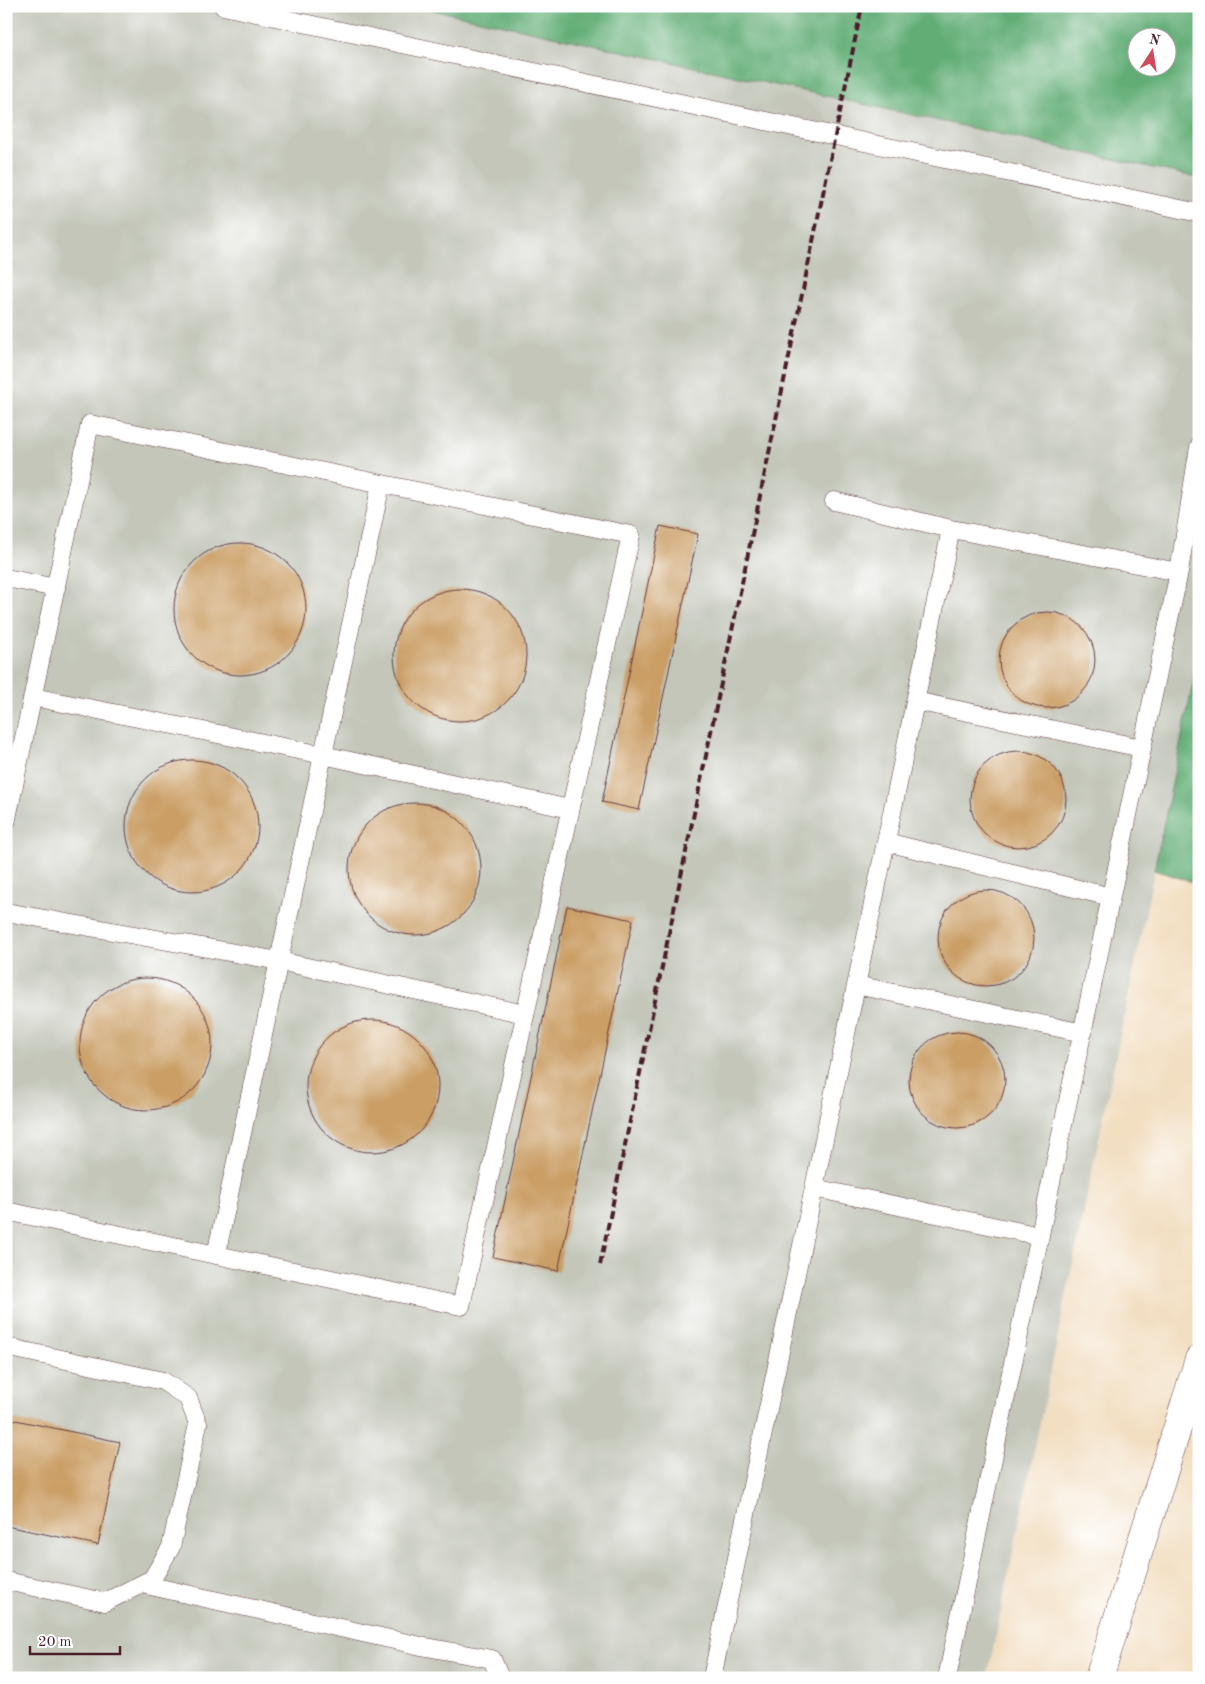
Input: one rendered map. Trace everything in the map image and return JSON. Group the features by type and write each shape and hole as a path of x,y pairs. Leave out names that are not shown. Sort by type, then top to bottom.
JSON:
{"street":[{"path":"1099,1678 1199,1359"}],"lane":[{"path":"223,6 1199,213"},
{"path":"6,823 90,424 631,535 461,1306 6,1211"},
{"path":"948,1678 1179,572 1199,447"},
{"path":"216,1255 381,484"},
{"path":"834,501 951,529 1179,572"},
{"path":"712,1678 951,529"},
{"path":"6,578 56,588"},
{"path":"33,697 323,755 570,810"},
{"path":"915,701 1142,748"},
{"path":"886,842 1111,897"},
{"path":"6,912 279,961 525,1014"},
{"path":"856,985 1083,1033"},
{"path":"814,1188 1040,1236"},
{"path":"6,1348 163,1381 188,1398 198,1424 172,1547 152,1579 105,1602 6,1581"},
{"path":"142,1584 421,1646 492,1659 500,1678"}],"shaded area":[{"path":"6,6 416,6 1199,178 1199,655 987,1678 6,1678"}],"green space":[{"path":"416,6 1199,6 1199,178"},
{"path":"1199,655 1199,884 1154,870"}],"building":[{"path":"660,526 698,534 639,810 602,802"},
{"path":"240,543 265,548 286,563 301,584 306,609 301,634 286,655 265,670 240,675 215,670 194,655 179,634 174,609 179,584 194,563 215,548"},
{"path":"460,589 485,594 496,600 506,609 515,619 521,630 526,655 521,680 515,691 506,701 496,710 485,716 460,721 435,716 424,710 414,701 405,691 399,680 394,655 399,630 405,619 414,609 424,600 435,594"},
{"path":"1047,612 1065,616 1081,626 1091,642 1095,660 1091,678 1081,694 1065,704 1047,708 1029,704 1013,694 1003,678 999,660 1003,642 1013,626 1029,616"},
{"path":"1018,751 1036,755 1052,765 1062,781 1066,799 1062,817 1052,833 1036,843 1018,847 1000,843 984,833 974,817 970,799 974,781 984,765 1000,755"},
{"path":"192,760 217,765 228,771 238,780 247,790 253,801 258,826 253,851 247,862 238,872 228,881 217,887 192,892 167,887 156,881 146,872 137,862 131,851 126,826 131,801 137,790 146,780 156,771 167,765"},
{"path":"415,803 440,808 451,814 461,823 470,833 476,844 481,869 476,894 470,905 461,915 451,924 440,930 415,935 390,930 379,924 369,915 360,905 354,894 349,869 354,844 360,833 369,823 379,814 390,808"},
{"path":"986,890 1004,894 1020,904 1030,920 1034,938 1030,956 1020,972 1004,982 986,986 968,982 952,972 942,956 938,938 942,920 952,904 968,894"},
{"path":"567,906 633,920 558,1271 493,1257"},
{"path":"146,978 171,983 182,989 192,998 201,1008 207,1019 212,1044 207,1069 201,1080 192,1090 182,1099 171,1105 146,1110 121,1105 110,1099 100,1090 91,1080 85,1069 80,1044 85,1019 91,1008 100,998 110,989 121,983"},
{"path":"372,1020 397,1025 418,1040 433,1061 438,1086 433,1111 418,1132 397,1147 372,1152 347,1147 326,1132 311,1111 306,1086 311,1061 326,1040 347,1025"},
{"path":"957,1032 975,1036 991,1046 1001,1062 1005,1080 1001,1098 991,1114 975,1124 957,1128 939,1124 923,1114 913,1098 909,1080 913,1062 923,1046 939,1036"},
{"path":"6,1418 120,1442 98,1545 6,1526"}],"railway":[{"path":"600,1265 862,6"}]}
